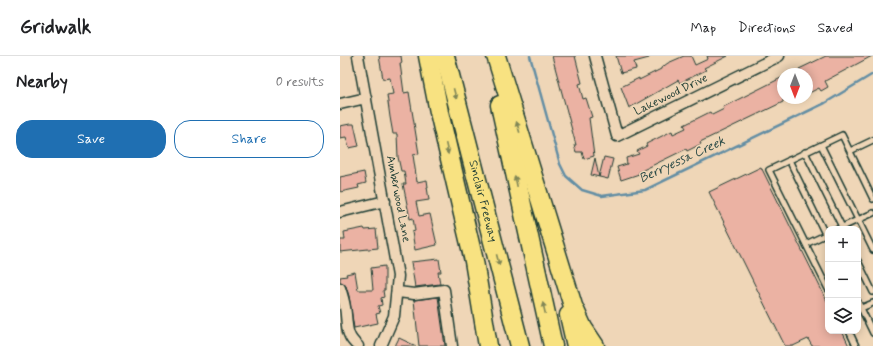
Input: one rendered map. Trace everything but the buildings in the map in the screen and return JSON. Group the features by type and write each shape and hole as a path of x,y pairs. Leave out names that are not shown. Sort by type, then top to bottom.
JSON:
{"highway":[{"path":"428,56 439,112 474,262 488,346"},
{"name":"Sinclair Freeway","path":"445,56 520,346"},
{"path":"489,56 553,346"},
{"path":"496,56 575,312 583,328 595,346"},
{"path":"550,231 576,346"},
{"path":"474,262 498,346"}],"street":[{"name":"Amberwood Lane","path":"358,56 386,201 398,276 398,292 394,316 380,346"},
{"name":"Lakewood Drive","path":"595,56 617,136 779,56"},
{"path":"340,104 366,98"},
{"path":"340,212 386,201"},
{"path":"340,288 345,308 346,330 350,338 358,346"},
{"path":"398,292 414,294 444,290 452,346"}],"lane":[{"path":"825,283 769,170 842,135 873,199"},
{"path":"850,151 873,140"},
{"path":"821,145 873,250"},
{"path":"805,152 840,226"},
{"path":"789,160 825,232"},
{"path":"845,226 873,213"},
{"path":"806,244 825,237"},
{"path":"858,262 873,292"},
{"path":"861,309 873,303"},
{"path":"861,311 873,333"},
{"path":"850,334 856,346"}],"waterway":[{"name":"Berryessa Creek","path":"530,56 560,164 566,176 582,190 602,196 645,190 825,103 873,74"}]}
